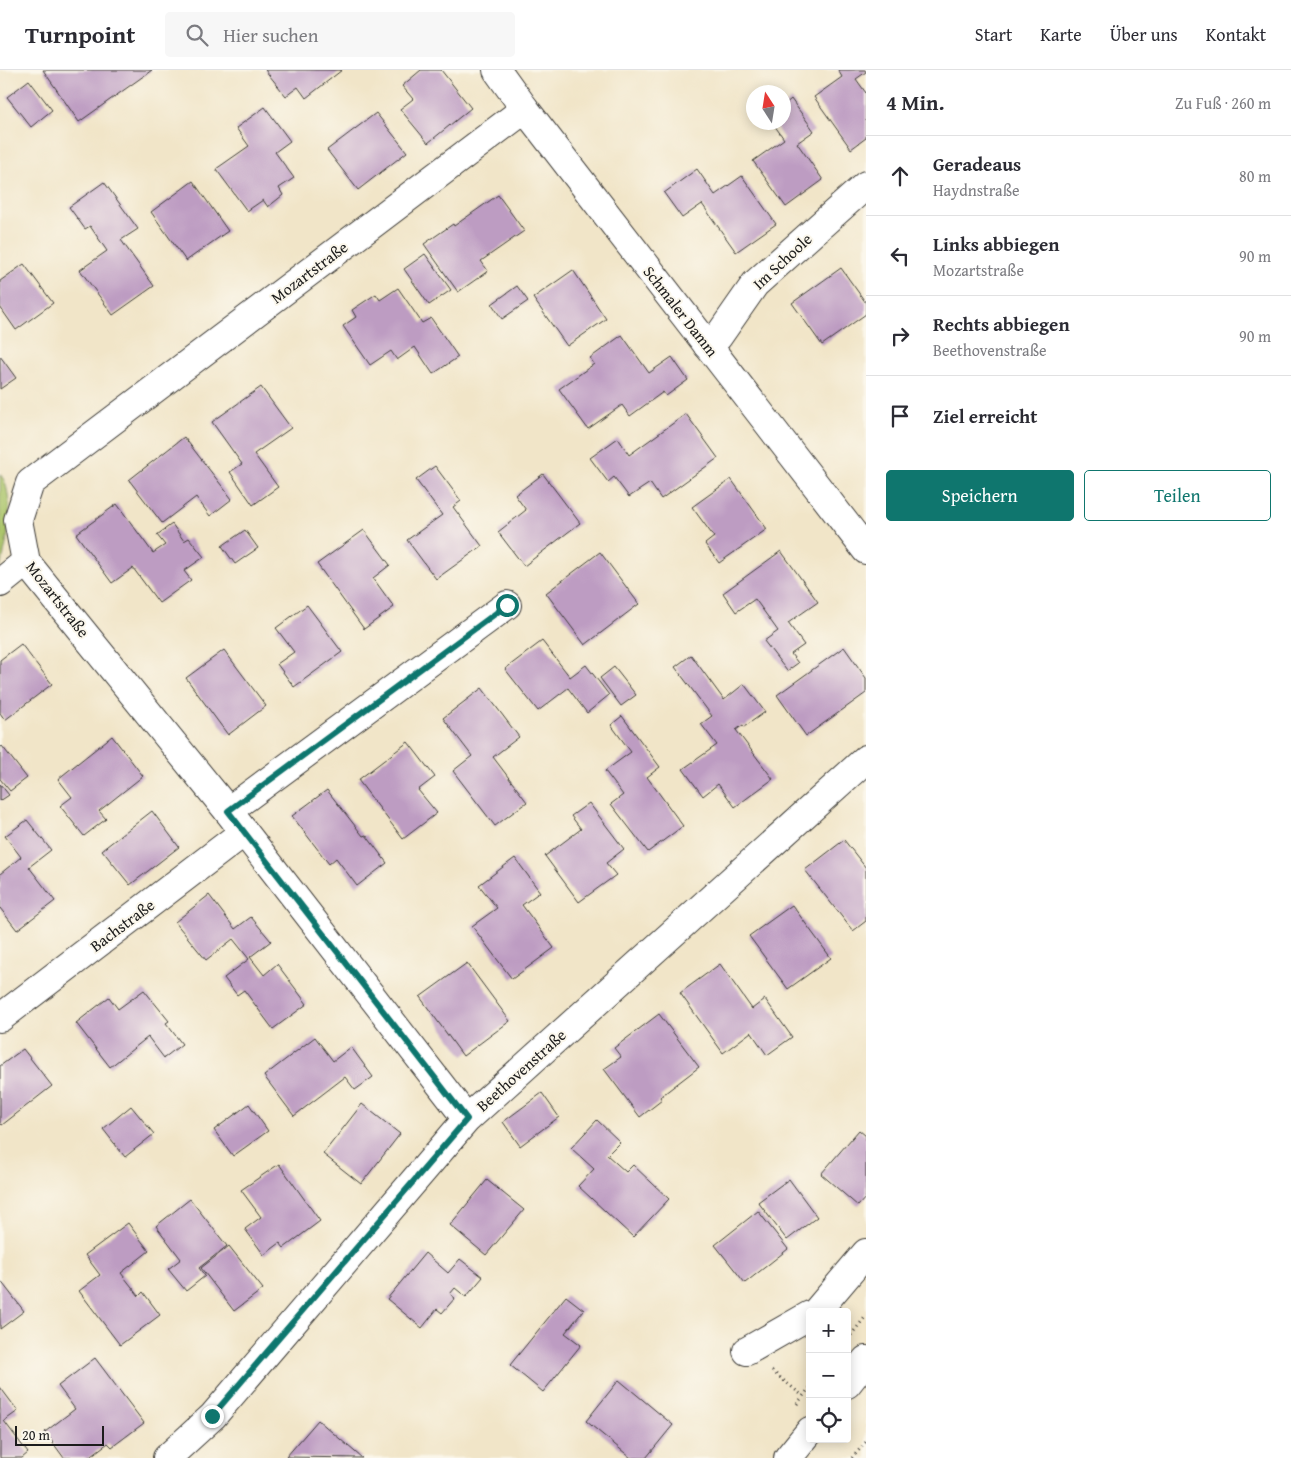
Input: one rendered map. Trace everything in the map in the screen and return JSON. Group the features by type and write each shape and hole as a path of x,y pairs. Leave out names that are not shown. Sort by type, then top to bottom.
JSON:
{"street":[{"name":"Schmaler Damm","path":"498,70 526,109 866,550"},
{"name":"Mozartstraße","path":"467,1119 236,821 26,562 18,520 30,483 526,109"},
{"name":"Im Schoole","path":"707,345 718,337 755,284 866,185"},
{"path":"0,583 26,562"},
{"name":"Bachstraße","path":"0,1018 236,821 507,605"},
{"name":"Beethovenstraße","path":"167,1458 212,1416 467,1119 866,759"},
{"path":"819,1308 866,1253"},
{"path":"747,1351 806,1317"},
{"path":"851,1379 866,1360"},
{"path":"788,1458 806,1436"}],"path":[{"path":"851,1335 866,1316"},
{"path":"747,1351 803,1396"},
{"path":"852,1458 866,1442"}],"green space":[{"path":"0,474 8,493 9,519 6,546 0,567"}],"building":[{"path":"43,70 152,70 79,122"},
{"path":"265,70 342,70 306,98 298,87 286,96"},
{"path":"421,70 441,70 471,108 428,143 400,109 413,99 402,86"},
{"path":"838,70 865,70 866,72 856,79 866,93 866,138 851,149 814,97 842,77"},
{"path":"29,80 52,110 31,127 7,97"},
{"path":"791,99 814,131 797,143 823,180 786,207 753,161 784,139 778,130 791,130"},
{"path":"265,107 290,141 275,152 294,178 279,188 283,195 268,207 263,200 247,211 216,169 249,146 236,128"},
{"path":"376,113 407,152 358,190 327,150"},
{"path":"697,169 715,195 742,176 776,224 736,252 702,204 682,218 664,193"},
{"path":"193,181 228,231 186,261 151,212"},
{"path":"104,182 138,229 121,240 154,286 113,315 80,270 107,251 90,226 85,229 69,207"},
{"path":"498,195 524,231 481,261 488,271 458,292 424,244 453,224 454,226"},
{"path":"425,254 451,290 429,305 404,269"},
{"path":"24,264 53,303 16,330 0,307 0,281"},
{"path":"841,268 866,303 866,314 822,345 792,303"},
{"path":"573,270 606,319 567,346 533,298"},
{"path":"517,286 528,301 502,319 492,304"},
{"path":"398,288 422,323 431,318 458,357 433,374 415,347 397,360 391,351 370,365 343,326 356,317 352,310 376,294 380,300"},
{"path":"622,335 649,373 672,357 688,380 666,396 663,392 630,416 622,405 588,429 559,389 594,364 590,358"},
{"path":"0,356 16,378 0,389"},
{"path":"261,387 291,428 254,454 278,487 253,505 230,472 242,464 212,422"},
{"path":"686,414 718,458 661,499 650,483 629,497 614,477 608,482 590,458 618,438 629,455"},
{"path":"184,437 232,499 210,516 196,497 162,523 129,480"},
{"path":"435,466 461,501 453,507 482,546 436,579 407,540 442,515 416,480"},
{"path":"543,474 580,523 524,566 498,532 526,510 515,495"},
{"path":"731,479 767,529 719,563 705,544 714,537 692,507"},
{"path":"117,504 153,553 165,545 157,535 172,524 184,541 189,538 204,557 184,571 191,580 159,603 133,568 112,583 76,534"},
{"path":"245,530 258,548 235,564 222,546"},
{"path":"364,530 390,565 373,578 394,607 364,629 317,564"},
{"path":"781,551 818,602 788,623 804,645 791,654 798,663 787,671 764,641 778,631 755,599 736,612 723,593"},
{"path":"600,552 639,604 585,645 546,593"},
{"path":"307,605 342,652 294,687 277,664 294,652 276,628"},
{"path":"542,641 570,677 586,665 609,695 587,713 568,688 538,711 505,669"},
{"path":"21,644 52,684 5,720 0,713 0,660"},
{"path":"844,647 866,678 866,693 806,736 777,695"},
{"path":"224,650 266,706 228,735 186,678"},
{"path":"691,655 724,700 744,684 765,712 744,727 743,725 736,730 773,779 735,807 718,784 703,796 683,769 717,745 701,724 712,716 675,667"},
{"path":"614,667 636,695 621,706 600,678"},
{"path":"482,688 519,737 493,757 527,802 495,826 453,771 472,756 443,718"},
{"path":"622,716 660,767 647,777 683,826 648,852 611,804 623,795 605,771 631,752 611,725"},
{"path":"112,736 143,776 99,811 106,819 84,836 60,806 72,797 58,779"},
{"path":"408,742 435,777 418,790 437,813 403,839 358,780"},
{"path":"2,746 27,778 10,791 0,779 0,748"},
{"path":"0,784 9,795 0,801"},
{"path":"327,790 363,836 366,835 387,863 357,886 336,858 329,864 292,816"},
{"path":"589,803 624,849 606,863 616,875 579,902 545,856 581,829 571,816"},
{"path":"152,811 179,847 130,885 102,850"},
{"path":"27,820 51,850 29,867 55,901 17,930 0,908 0,874 21,857 5,836"},
{"path":"844,840 866,868 866,921 853,931 805,870"},
{"path":"515,858 540,892 522,905 554,948 512,979 472,926 497,908 479,885"},
{"path":"209,895 235,929 251,917 271,941 250,957 264,975 277,964 307,1004 273,1029 244,990 237,995 224,978 249,959 233,939 206,960 175,922"},
{"path":"792,905 831,958 788,989 749,936"},
{"path":"467,963 510,1021 463,1056 420,997"},
{"path":"720,964 752,1009 765,999 792,1037 767,1055 751,1032 723,1053 680,993"},
{"path":"144,990 169,1021 166,1023 182,1044 164,1058 148,1037 110,1067 76,1023 109,997 118,1009"},
{"path":"659,1014 699,1067 660,1097 662,1100 640,1117 604,1069 621,1057 614,1048"},
{"path":"315,1037 333,1061 351,1047 373,1077 355,1090 345,1077 294,1116 264,1076"},
{"path":"23,1049 52,1086 2,1125 0,1123 0,1066"},
{"path":"542,1093 559,1117 520,1146 503,1122"},
{"path":"249,1104 268,1131 233,1156 214,1130"},
{"path":"362,1104 400,1134 361,1184 323,1154"},
{"path":"131,1106 154,1134 125,1157 103,1129"},
{"path":"597,1120 620,1142 607,1155 626,1172 633,1165 669,1199 633,1237 578,1186 594,1169 571,1148"},
{"path":"859,1130 866,1136 866,1197 858,1206 821,1174"},
{"path":"279,1164 320,1221 284,1248 280,1243 264,1255 245,1229 261,1217 241,1190"},
{"path":"789,1179 817,1217 787,1240 758,1202"},
{"path":"487,1180 524,1210 486,1255 450,1225"},
{"path":"190,1199 227,1246 199,1268 205,1276 186,1291 168,1269 181,1259 156,1226"},
{"path":"758,1211 788,1249 745,1283 715,1245"},
{"path":"128,1223 149,1251 121,1273 139,1296 143,1292 160,1315 120,1345 79,1291 100,1275 85,1255"},
{"path":"229,1246 263,1289 234,1311 201,1268"},
{"path":"425,1253 448,1273 460,1259 483,1277 466,1297 455,1288 450,1294 455,1298 442,1313 437,1309 422,1328 387,1299"},
{"path":"0,1280 24,1311 0,1329"},
{"path":"566,1296 584,1310 565,1333 581,1345 543,1392 510,1365"},
{"path":"95,1358 144,1423 112,1447 108,1443 88,1458 64,1458 45,1432 75,1409 58,1386"},
{"path":"619,1380 673,1425 646,1458 631,1458 586,1421"},
{"path":"0,1387 18,1411 4,1421 28,1453 22,1458 0,1458"},
{"path":"318,1420 362,1458 286,1457"}],"route":[{"path":"212,1416 467,1119 228,811 507,605"}]}
